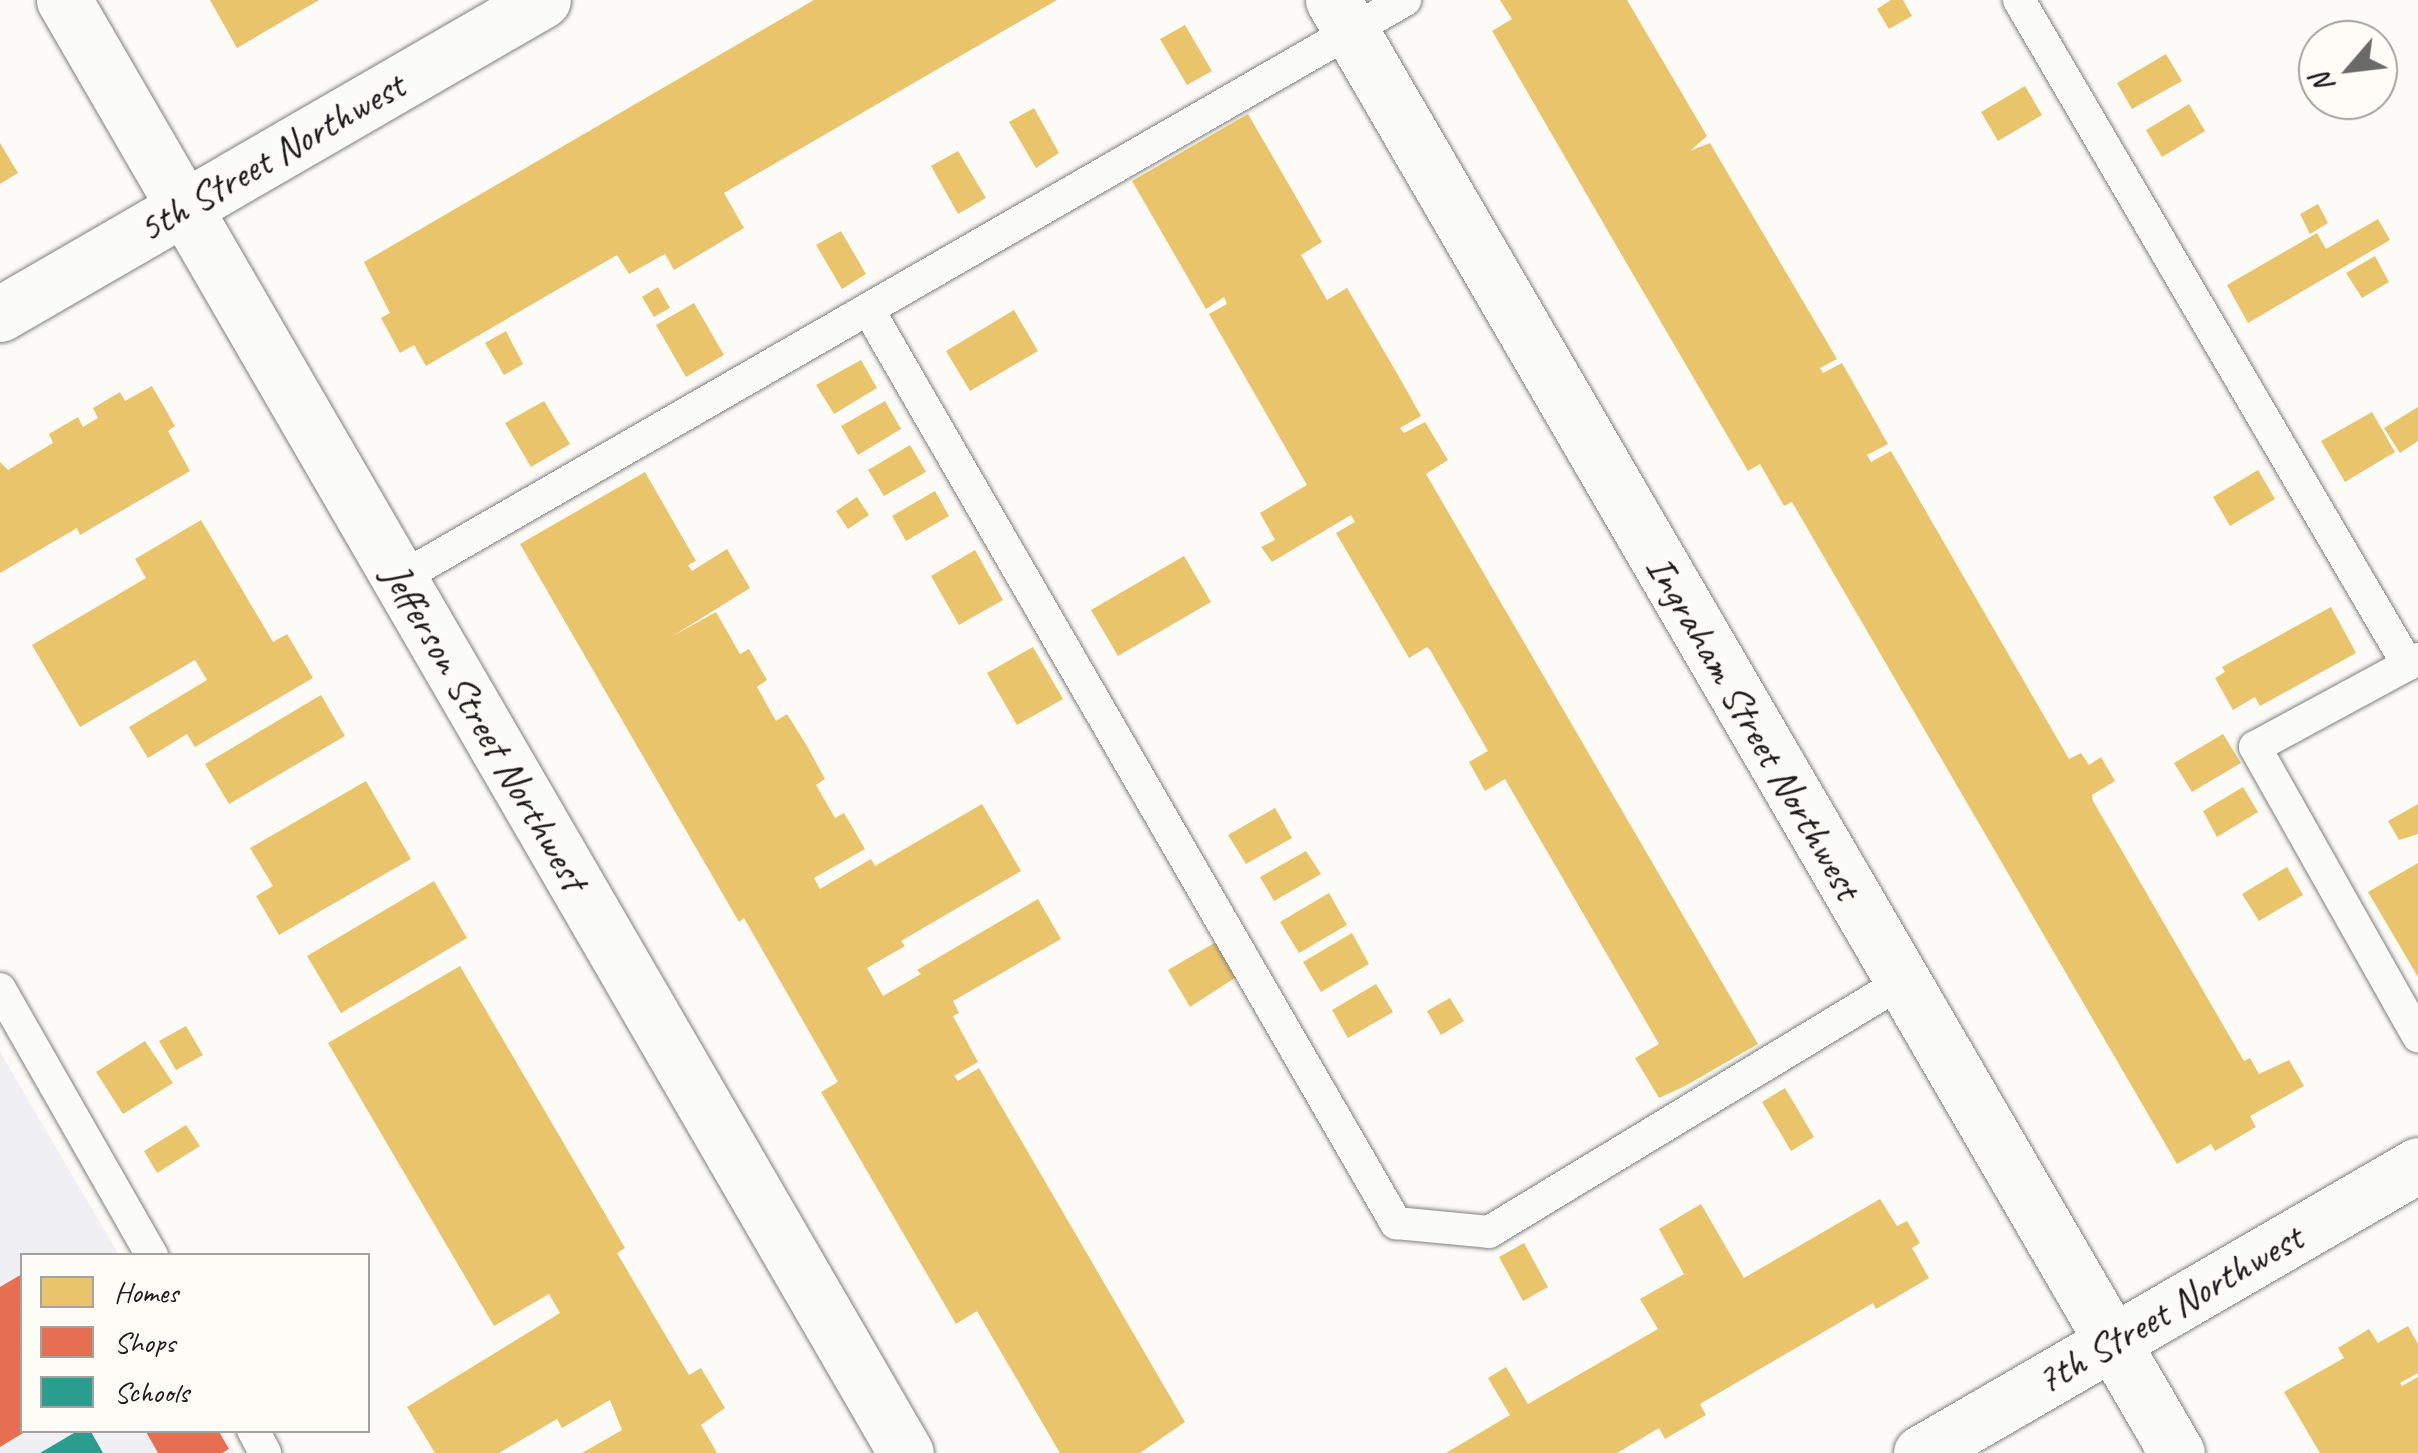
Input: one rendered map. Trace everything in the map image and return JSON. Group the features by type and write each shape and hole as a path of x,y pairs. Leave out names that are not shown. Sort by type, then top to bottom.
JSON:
{"street":[{"name":"Jefferson Street Northwest","path":"64,0 906,1453"},
{"name":"5th Street Northwest","path":"0,314 543,0"},
{"name":"Ingraham Street Northwest","path":"1342,16 2176,1453"},
{"name":"7th Street Northwest","path":"1921,1453 2418,1165"}],"lane":[{"path":"399,578 868,310 1342,16 1405,0"},
{"path":"2019,0 2413,662 2255,747 2418,1036"},
{"path":"868,310 1396,1224 1489,1232 1903,981"},
{"path":"0,989 150,1253"}],"shaded area":[{"path":"0,1052 118,1253 20,1253 20,1433 223,1433 235,1453 0,1453"}],"building: Homes":[{"path":"210,0 319,0 237,48"},
{"path":"814,0 1057,0 724,193 744,228 674,270 665,254 629,274 617,255 426,366 414,345 400,353 381,318 390,313 364,262"},
{"path":"1500,0 1627,0 1707,136 1690,151 1710,143 1837,359 1820,368 1823,373 1842,363 1888,444 1867,455 1871,462 1891,451 2069,759 2081,753 2089,765 2101,757 2115,781 2092,795 2093,801 2244,1061 2250,1058 2259,1074 2289,1060 2304,1086 2250,1116 2256,1127 2215,1151 2211,1144 2177,1164 1792,502 1784,506 1760,464 1748,471 1620,252 1492,31 1512,19"},
{"path":"1891,0 1903,0 1912,16 1889,29 1877,9"},
{"path":"1185,25 1212,71 1187,85 1160,39"},
{"path":"2166,54 2182,81 2132,109 2117,83"},
{"path":"2025,86 2042,115 1998,141 1981,112"},
{"path":"2189,104 2205,131 2162,157 2146,130"},
{"path":"1034,108 1059,153 1036,168 1009,122"},
{"path":"1248,114 1322,242 1301,255 1327,300 1347,288 1398,375 1421,416 1400,428 1404,433 1425,422 1448,460 1426,474 1758,1044 1659,1098 1635,1058 1659,1044 1505,779 1485,791 1469,762 1488,751 1430,650 1427,647 1409,658 1336,533 1355,522 1351,515 1272,562 1261,547 1275,540 1260,513 1307,485 1209,314 1227,304 1224,297 1206,309 1132,181"},
{"path":"0,143 18,173 0,184"},
{"path":"958,151 986,198 958,214 931,166"},
{"path":"2318,204 2328,223 2310,234 2300,214"},
{"path":"2378,219 2390,240 2248,323 2227,285 2317,233 2326,249"},
{"path":"841,231 866,274 842,289 816,245"},
{"path":"2375,256 2389,282 2362,298 2346,273"},
{"path":"658,287 670,308 654,317 642,297"},
{"path":"694,303 724,355 686,377 656,325"},
{"path":"1014,310 1038,351 970,391 946,351"},
{"path":"506,331 523,364 504,375 485,343"},
{"path":"861,360 877,388 834,414 816,385"},
{"path":"152,386 175,426 168,431 190,471 80,535 77,528 0,573 0,462 8,470 53,443 49,434 78,417 83,427 98,418 93,408 120,392 125,401"},
{"path":"544,401 570,444 531,467 505,423"},
{"path":"885,401 901,429 858,455 841,426"},
{"path":"2418,407 2418,441 2400,453 2384,428"},
{"path":"2372,412 2395,452 2345,482 2321,441"},
{"path":"910,445 926,472 884,496 868,470"},
{"path":"2258,470 2275,499 2230,526 2213,497"},
{"path":"645,472 696,561 688,565 692,571 727,549 750,588 671,637 716,612 740,654 749,649 767,680 757,687 776,721 787,714 807,746 825,779 816,785 835,818 844,813 865,849 814,878 820,889 871,859 875,866 982,804 1021,871 901,941 905,946 867,968 883,996 921,974 917,970 1038,899 1061,939 953,1001 959,1013 953,1016 978,1062 954,1076 958,1081 979,1068 1185,1422 1140,1453 1060,1453 977,1311 956,1324 821,1092 838,1082 744,918 739,922 520,544"},
{"path":"935,491 949,516 906,541 892,516"},
{"path":"857,497 869,515 848,529 836,511"},
{"path":"201,520 273,642 287,634 313,678 195,747 187,734 148,758 129,727 207,680 195,660 80,727 32,645 146,578 135,559"},
{"path":"975,550 1003,600 959,625 931,576"},
{"path":"1184,556 1211,602 1118,656 1091,610"},
{"path":"2331,607 2356,653 2260,706 2255,697 2233,710 2215,678 2225,672 2222,667"},
{"path":"1033,647 1063,699 1017,725 987,673"},
{"path":"321,695 345,736 229,804 205,764"},
{"path":"2223,734 2241,763 2192,792 2174,763"},
{"path":"366,781 411,859 279,935 256,896 273,886 250,848"},
{"path":"2243,787 2258,812 2217,837 2203,811"},
{"path":"2418,804 2418,834 2399,840 2388,821"},
{"path":"1275,808 1292,838 1246,864 1228,835"},
{"path":"1306,851 1321,874 1274,901 1260,877"},
{"path":"2418,863 2418,977 2368,892"},
{"path":"2287,867 2303,895 2259,921 2242,894"},
{"path":"434,881 467,938 341,1013 307,956"},
{"path":"1329,893 1347,925 1299,953 1280,922"},
{"path":"1352,933 1369,964 1321,992 1303,962"},
{"path":"1216,942 1241,974 1190,1007 1168,970"},
{"path":"460,966 625,1248 617,1253 689,1375 701,1368 725,1408 701,1425 717,1453 582,1453 622,1430 610,1400 562,1428 557,1419 499,1453 435,1453 407,1407 560,1313 549,1294 494,1326 328,1043"},
{"path":"1376,984 1393,1012 1348,1038 1332,1010"},
{"path":"1450,998 1464,1021 1441,1035 1427,1011"},
{"path":"186,1026 203,1055 176,1070 159,1041"},
{"path":"145,1041 173,1083 123,1114 96,1072"},
{"path":"1785,1088 1814,1137 1791,1151 1762,1102"},
{"path":"186,1125 200,1146 157,1173 144,1151"},
{"path":"1880,1199 1897,1226 1907,1221 1920,1243 1912,1248 1929,1278 1876,1309 1873,1303 1700,1404 1706,1415 1665,1439 1659,1428 1617,1453 1446,1453 1510,1415 1488,1378 1506,1367 1528,1404 1658,1329 1640,1299 1684,1274 1659,1229 1701,1204 1744,1278"},
{"path":"1524,1243 1548,1287 1523,1301 1499,1257"},
{"path":"2408,1326 2418,1344 2418,1373 2400,1383 2402,1386 2418,1377 2418,1453 2320,1453 2284,1392 2344,1358 2338,1348 2369,1329 2378,1343"}],"building: Shops":[{"path":"20,1275 20,1433 23,1433 0,1447 0,1287"},
{"path":"147,1433 220,1433 229,1449 222,1453 158,1453"}],"building: Schools":[{"path":"74,1433 92,1433 103,1453 40,1453"}]}
